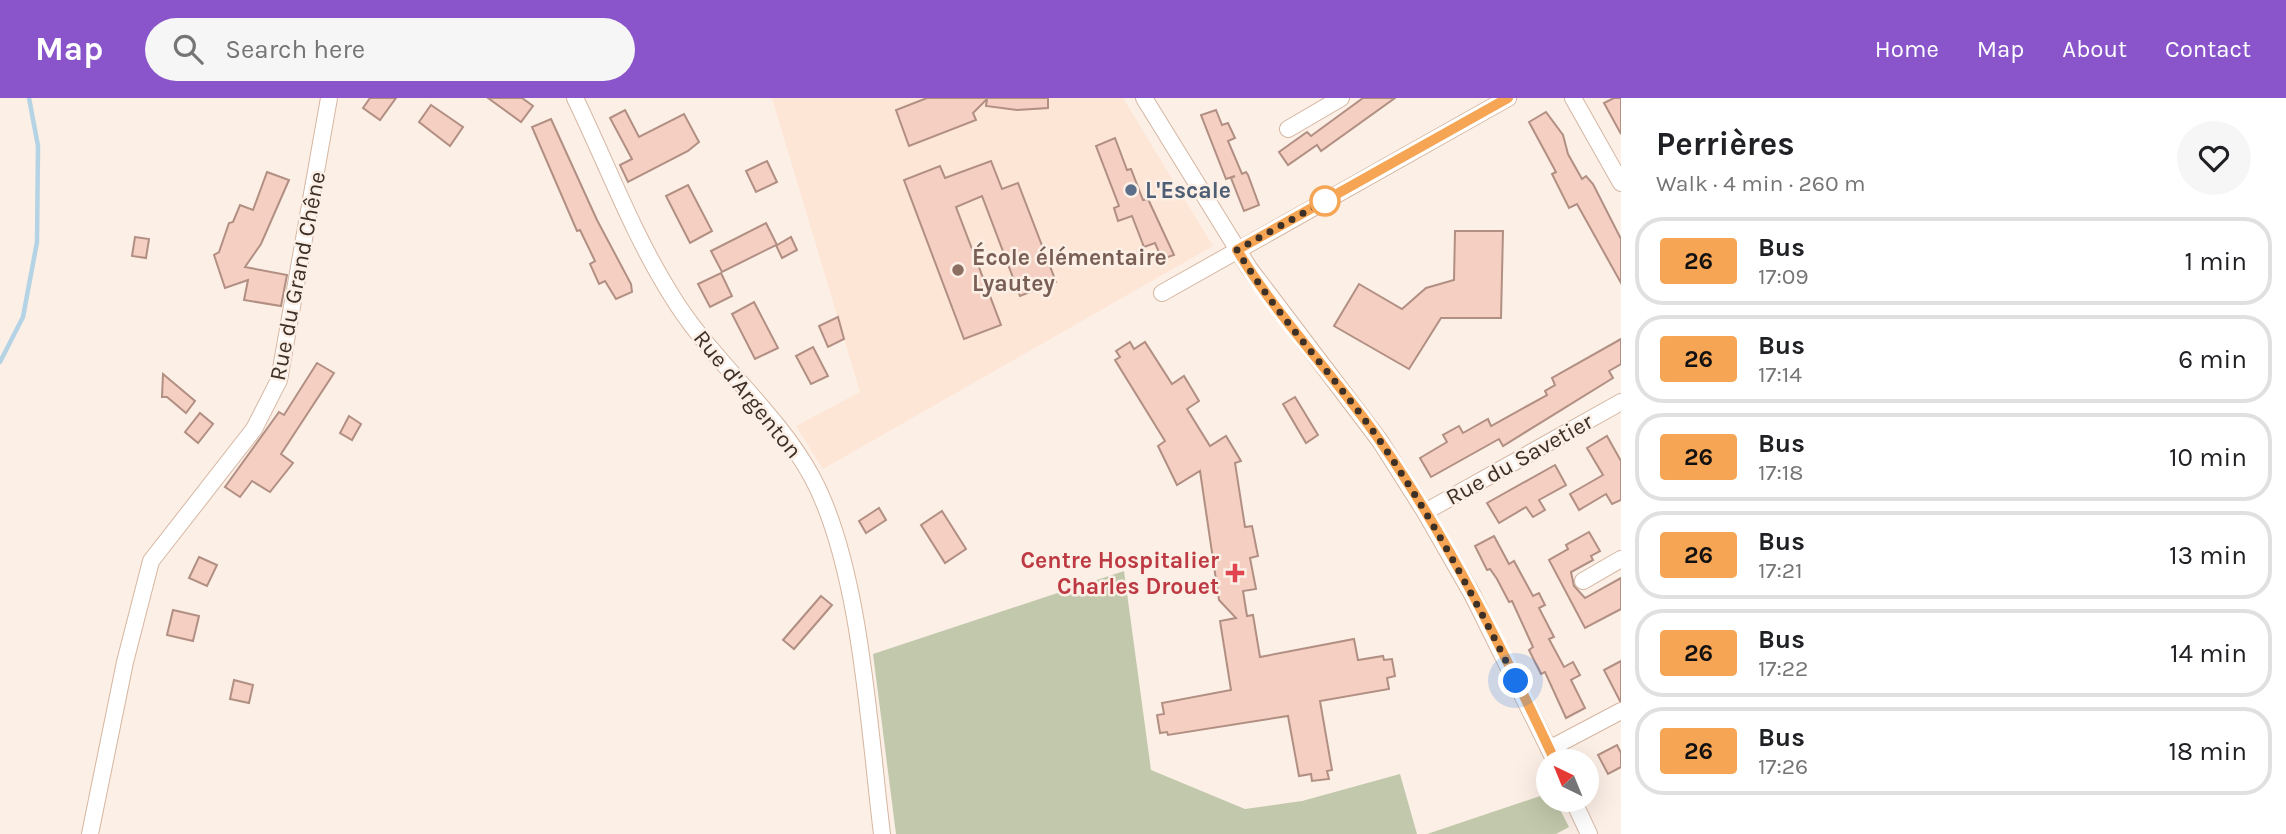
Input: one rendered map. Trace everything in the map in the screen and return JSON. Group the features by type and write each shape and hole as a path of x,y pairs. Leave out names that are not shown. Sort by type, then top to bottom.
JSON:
{"street":[{"name":"Rue du Grand Chêne","path":"90,834 125,662 151,561 254,429 268,407 279,380 329,98"},
{"name":"Rue d'Argenton","path":"575,98 669,293 713,355 784,434 817,489 842,562 854,623 882,834"},
{"path":"1144,98 1268,296 1380,441 1472,594 1549,749"},
{"path":"1162,293 1508,98"},
{"path":"1573,98 1621,183"},
{"path":"1287,129 1337,99"},
{"name":"Rue du Savetier","path":"1424,512 1619,408"},
{"path":"1583,581 1621,559"},
{"path":"1562,749 1621,712"},
{"path":"1579,812 1589,834"}],"shaded area":[{"path":"772,98 1123,98 1213,246 823,469 796,426 860,392"}],"green space":[{"path":"1124,571 1151,770 1245,809 1302,801 1400,774 1417,834 896,834 873,654"},
{"path":"1536,797 1536,812 1561,812 1569,827 1556,834 1427,834"}],"building":[{"path":"370,98 396,98 380,120 363,108"},
{"path":"488,98 522,98 533,106 521,122"},
{"path":"927,98 1048,98 1048,108 1017,110 986,106 987,99 973,113 976,120 909,146 896,110"},
{"path":"1363,98 1395,98 1321,151 1317,145 1288,165 1279,152 1307,132 1311,136"},
{"path":"1621,98 1621,134 1604,103"},
{"path":"431,105 463,127 450,146 419,122"},
{"path":"625,110 639,137 684,114 699,142 688,151 628,182 620,165 632,159 610,118"},
{"path":"1216,110 1222,125 1228,123 1235,138 1228,141 1242,174 1246,172 1248,175 1259,205 1244,211 1231,178 1235,176 1226,179 1201,115"},
{"path":"1546,112 1563,135 1568,154 1582,179 1586,176 1593,184 1621,239 1621,283 1577,204 1569,208 1552,174 1556,172 1529,122"},
{"path":"551,119 597,220 631,284 632,292 616,299 605,281 599,284 590,264 595,261 580,230 577,231 532,127"},
{"path":"1115,138 1127,170 1131,169 1143,200 1148,199 1174,255 1162,259 1155,243 1144,247 1132,216 1118,221 1114,208 1119,206 1096,146"},
{"path":"767,161 777,182 756,192 746,171"},
{"path":"991,161 1002,189 1018,183 1056,282 1020,296 982,196 956,207 1001,325 964,339 904,180 940,166 945,178"},
{"path":"267,172 289,180 261,244 245,267 287,275 281,306 244,300 248,280 225,288 214,255 219,252 229,223 233,222 240,205 253,210"},
{"path":"688,185 712,231 690,243 666,196"},
{"path":"766,223 777,245 791,237 797,250 782,258 776,245 722,272 711,251"},
{"path":"1455,231 1503,231 1501,318 1441,318 1409,369 1334,326 1359,284 1402,309 1426,288 1454,280"},
{"path":"135,237 149,239 146,258 132,256"},
{"path":"721,273 732,296 710,307 698,284"},
{"path":"754,302 778,348 755,359 732,314"},
{"path":"838,317 844,339 828,347 819,326"},
{"path":"1621,339 1621,364 1609,371 1613,378 1503,446 1499,439 1431,477 1420,458 1447,442 1443,435 1459,426 1463,433 1488,419 1491,426 1547,395 1545,391 1555,385 1552,378"},
{"name":"Centre Hospitalier Charles Drouet","path":"1130,342 1134,349 1145,342 1172,384 1184,376 1199,401 1187,409 1210,446 1226,436 1241,461 1235,463 1245,527 1252,526 1258,556 1250,558 1256,589 1243,591 1247,616 1253,615 1260,657 1354,639 1358,660 1383,656 1384,660 1392,659 1395,676 1387,678 1389,689 1320,701 1332,770 1327,771 1329,779 1312,781 1311,774 1299,776 1288,716 1168,735 1167,732 1160,733 1157,715 1164,714 1162,703 1231,690 1220,621 1236,618 1219,600 1200,471 1177,485 1158,446 1165,441 1115,360 1120,357 1116,351"},
{"path":"813,347 828,376 811,384 796,356"},
{"path":"317,363 334,373 281,454 293,463 270,492 252,481 240,497 225,487 279,412 284,415"},
{"path":"163,374 195,401 186,413 167,397 162,397"},
{"path":"1295,397 1318,435 1306,443 1283,404"},
{"path":"200,413 213,424 198,443 185,432"},
{"path":"349,416 361,424 352,440 340,433"},
{"path":"1607,436 1621,461 1621,500 1612,504 1606,494 1579,510 1570,494 1603,475 1587,448"},
{"path":"1555,465 1566,485 1539,500 1545,510 1533,517 1526,507 1499,523 1487,503"},
{"path":"879,508 886,520 866,533 859,521"},
{"path":"942,511 966,549 945,563 921,525"},
{"path":"1589,532 1600,551 1591,556 1593,560 1571,572 1574,586 1585,598 1621,578 1621,609 1585,628 1549,560 1568,549 1566,545"},
{"path":"1494,536 1509,564 1514,561 1533,596 1539,593 1545,605 1539,608 1554,637 1549,639 1564,667 1573,662 1580,675 1571,680 1585,708 1566,718 1545,672 1541,674 1529,650 1533,647 1512,601 1509,602 1490,569 1487,570 1475,546"},
{"path":"199,557 217,565 207,586 189,578"},
{"path":"821,596 832,605 794,649 783,640"},
{"path":"173,610 199,616 193,641 167,635"},
{"path":"1621,661 1621,701 1620,701 1604,670"},
{"path":"234,680 253,685 249,703 230,699"},
{"path":"1617,745 1621,753 1621,767 1608,774 1600,754"}],"waterway":[{"path":"0,362 23,317 37,242 38,146 29,98"}],"bus line":[{"name":"26","path":"1508,98 1237,250 1268,296 1380,441 1472,594 1550,749"}],"place":[{"name":"L'Escale","path":"1131,190"},
{"name":"École élémentaire Lyautey","path":"958,270"},
{"name":"Centre Hospitalier Charles Drouet","path":"1235,573"}],"route":[{"path":"1325,201 1237,250 1268,296 1380,441 1472,594 1516,681"}]}
